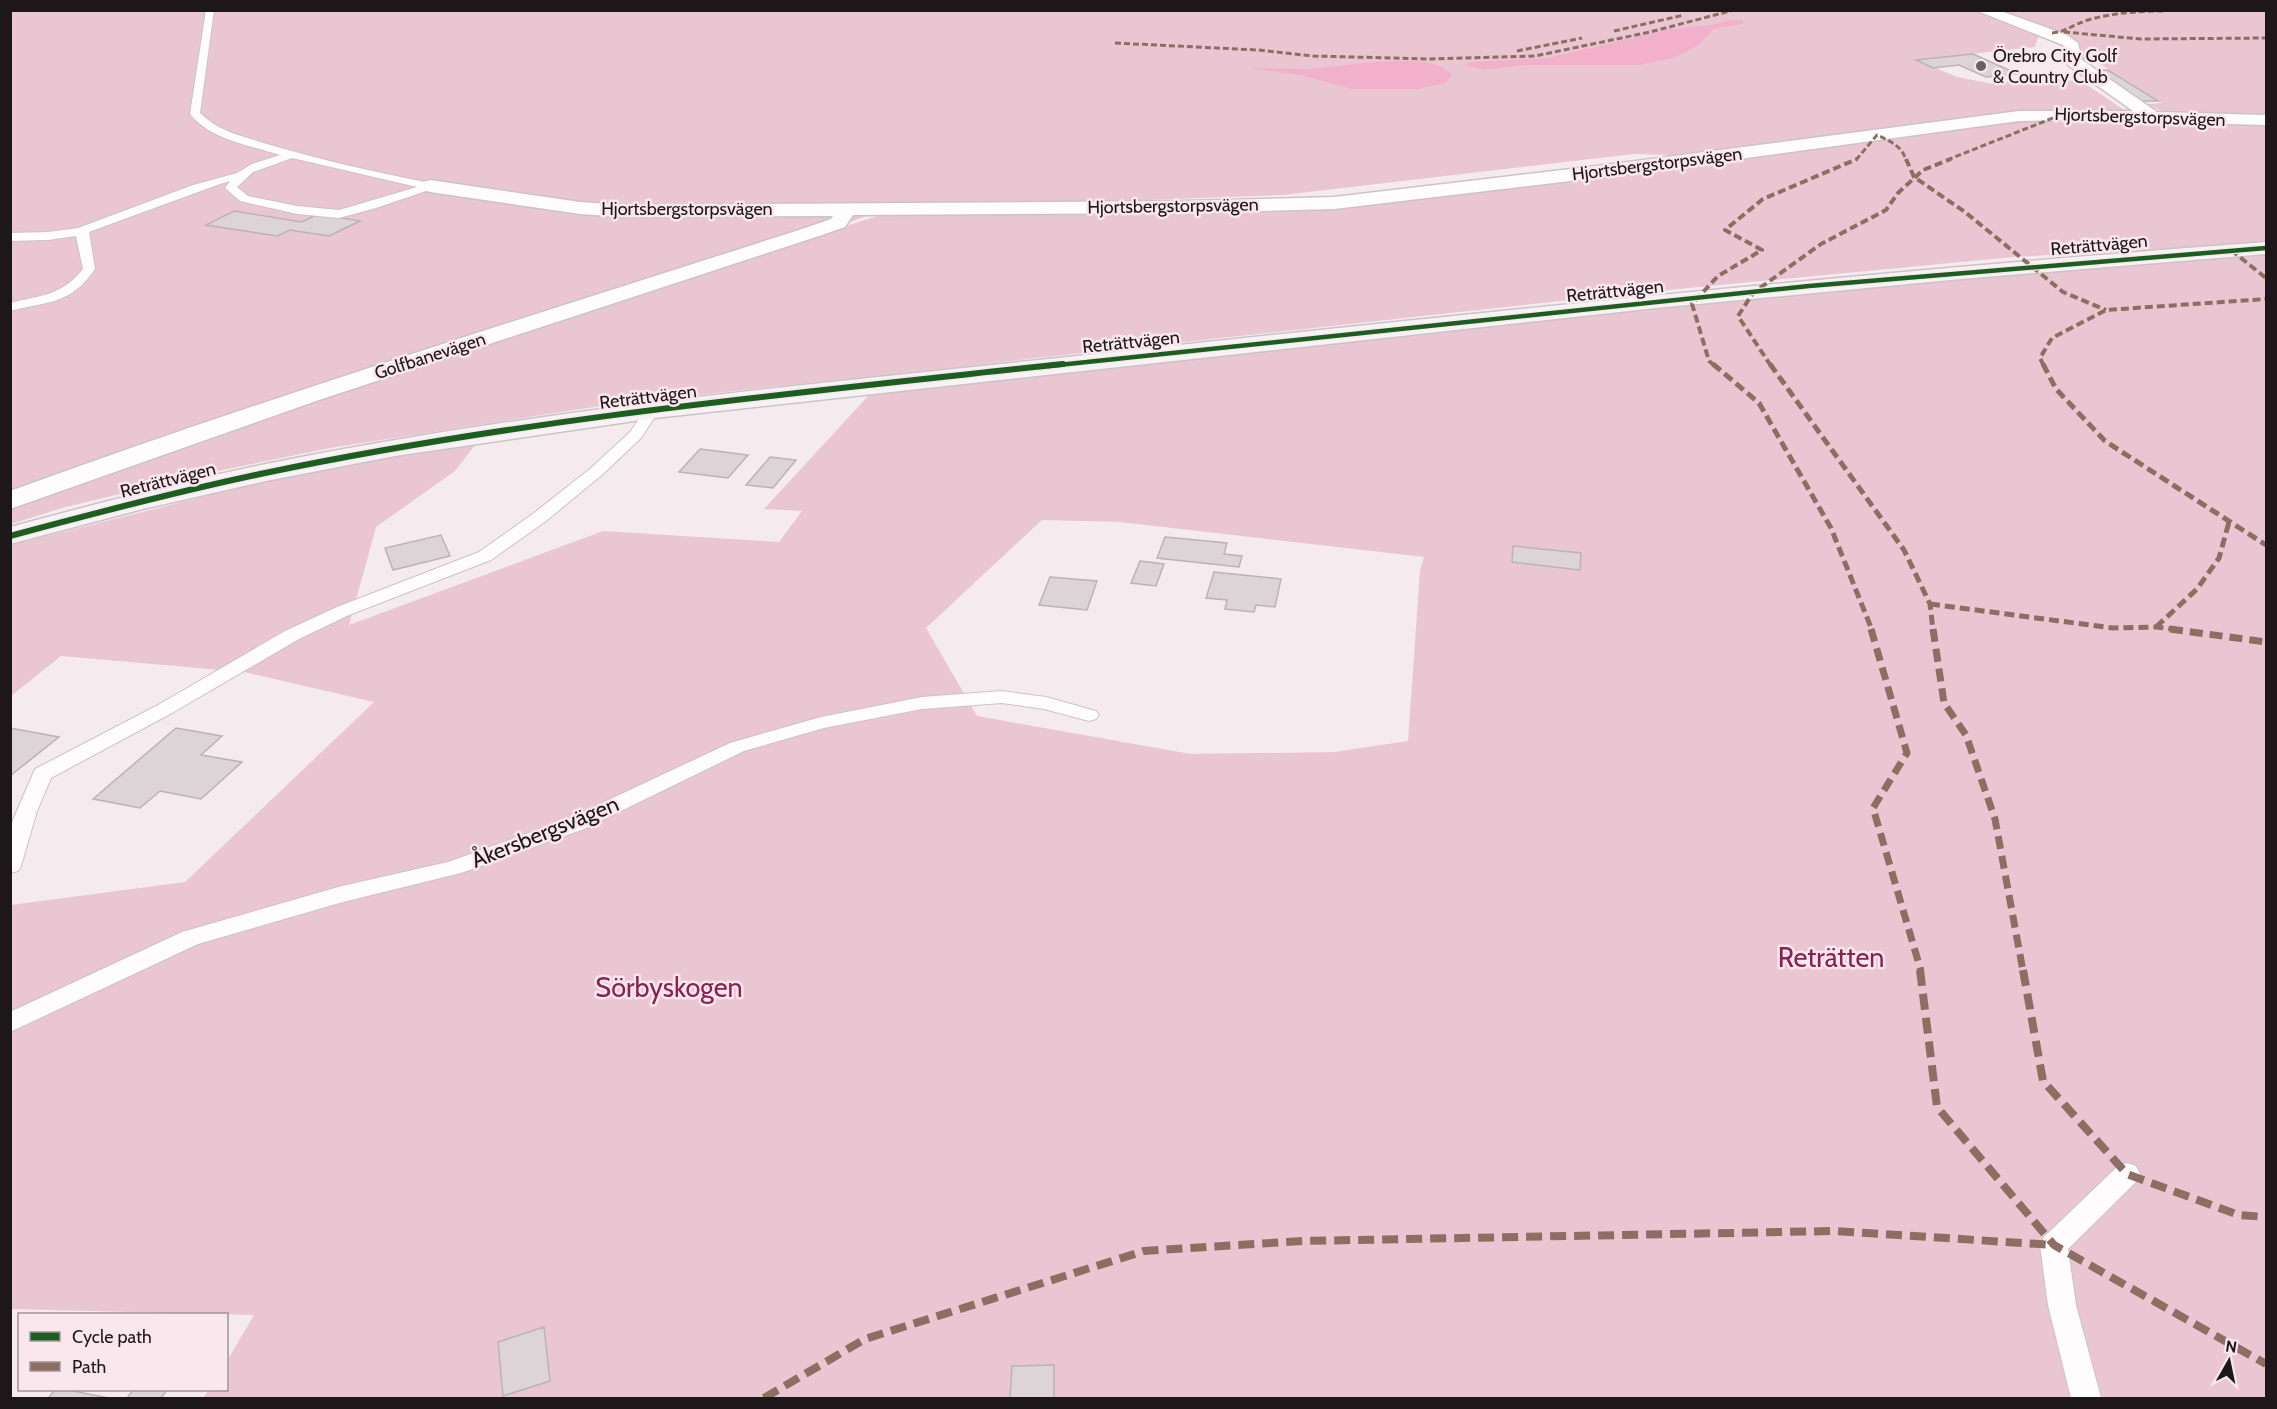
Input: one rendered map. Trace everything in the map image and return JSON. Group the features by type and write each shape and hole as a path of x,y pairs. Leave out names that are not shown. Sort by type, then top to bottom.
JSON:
{"street":[{"path":"1982,10 2062,38 2070,44 2074,62 2153,117"},
{"name":"Hjortsbergstorpsvägen","path":"430,186 580,208 613,210 1270,206 1334,203 1613,170 2019,116 2048,114 2266,120"},
{"name":"Golfbanevägen","path":"10,501 136,453 248,415 838,223 847,210"},
{"name":"Reträttvägen","path":"10,536 188,489 303,464 432,441 651,412 842,388 1349,332 2085,261 2266,248"}],"lane":[{"name":"Hjortsbergstorpsvägen","path":"210,10 195,114 205,125 218,132 290,155 430,186"},
{"path":"10,237 59,236 84,231 204,184 236,177 253,168 290,155"},
{"path":"236,177 231,188 244,199 297,210 339,214 372,206 430,186"},
{"path":"10,307 47,300 68,292 79,284 89,269 81,241 84,231"},
{"path":"10,866 26,812 42,774 165,709 292,636 343,611 485,556 540,517 597,471 636,435 651,412"},
{"name":"Åkersbergsvägen","path":"10,1023 190,939 342,894 453,868 576,824 737,747 821,723 922,703 1002,697 1046,703 1089,715"},
{"path":"2086,1398 2062,1305 2054,1245 2127,1174"}],"green space":[{"path":"1977,10 2039,34 2035,47 1917,60 1957,77 1993,84 2035,79 2081,81 2136,118 2266,122 2266,244 2014,257 1615,295 607,405 330,448 198,475 62,508 11,524 11,11","holes":["1634,154 1707,156 1732,160 1333,205 884,214 789,244 886,209 1283,195"]},
{"path":"1990,11 2266,11 2266,118 2189,117 2160,110 2147,104 2162,103 2097,62 2081,60 2078,43"},
{"name":"Sörbyskogen","path":"2266,254 2266,1398 203,1398 208,1391 228,1391 228,1359 254,1315 11,1309 11,905 185,882 374,702 244,672 61,656 11,696 11,545 330,465 478,441 455,471 376,527 349,625 603,531 779,542 802,511 764,509 870,394 1256,350 2032,268","holes":["1042,520 1120,522 1424,557 1420,570 1408,741 1334,752 1191,754 977,716 926,628"]}],"shaded area":[{"path":"1732,20 1744,21 1742,24 1714,29 1697,46 1676,57 1640,65 1522,65 1485,70 1465,65 1471,62 1547,58 1671,29 1711,25"},
{"path":"1415,61 1436,65 1452,75 1445,83 1418,89 1351,89 1301,75 1248,68 1310,69 1374,62"}],"building":[{"name":"Örebro City Golf & Country Club","path":"1973,54 2018,74 1986,77 1959,65 1933,68 1916,60"},
{"path":"2092,70 2108,70 2158,101 2142,101"},
{"path":"234,211 302,222 318,214 360,221 329,236 290,230 277,236 206,225"},
{"path":"700,449 748,455 728,478 679,472"},
{"path":"770,457 796,460 773,488 746,485"},
{"path":"441,535 450,556 393,570 385,548"},
{"path":"1165,537 1227,543 1224,554 1242,556 1239,567 1157,558"},
{"path":"1513,546 1581,553 1580,570 1512,562"},
{"path":"1140,561 1164,564 1156,586 1131,583"},
{"path":"1214,572 1281,579 1275,607 1256,605 1254,612 1225,609 1227,600 1206,598"},
{"path":"1050,577 1097,581 1087,610 1039,605"},
{"path":"10,728 59,737 10,776"},
{"path":"176,728 222,736 201,755 242,762 201,799 160,791 140,808 93,799"},
{"path":"544,1327 550,1381 503,1396 498,1342"},
{"path":"1054,1365 1054,1398 1010,1398 1012,1366"},
{"path":"54,1391 73,1391 109,1398 48,1398"},
{"path":"132,1391 166,1391 161,1398 127,1398"}],"marked path":[{"path":"1115,43 1258,50 1313,56 1430,59 1535,56 1650,32 1734,10"},
{"path":"2052,33 2064,32 2097,17 2164,11"},
{"path":"1614,31 1684,15"},
{"path":"2064,32 2141,39 2266,38"},
{"path":"1517,51 1582,38"},
{"path":"2063,114 1923,170 1898,193 1886,210 1821,244 1753,293 1738,316 1749,336 1904,550 1930,604 1937,669 1944,703 1966,735 1995,819 2043,1081 2127,1174 2239,1215 2266,1217"},
{"path":"2106,310 2063,292 1965,212 1914,177 1908,168 1904,152 1893,142 1877,135 1855,161 1763,199 1725,230 1762,250 1718,276 1692,304 1709,361 1759,403 1831,528 1876,641 1907,753 1873,808 1923,979 1937,1107 2054,1245 2266,1364"},
{"path":"2231,250 2266,278"},
{"path":"2266,299 2106,310 2052,338 2040,358 2056,389 2105,441 2266,545"},
{"path":"2156,627 2197,589 2219,558 2229,522"},
{"path":"1930,604 2113,628 2156,627 2266,642"},
{"path":"764,1398 865,1339 1144,1251 1303,1241 1835,1231 2054,1245"}],"cycle path":[{"path":"10,536 137,502 266,473 395,448 655,410 1656,301 1961,272 2266,248"}],"place":[{"name":"Örebro City Golf & Country Club","path":"1981,66"}],"park label":[{"name":"Reträtten","path":"1831,957"}]}
